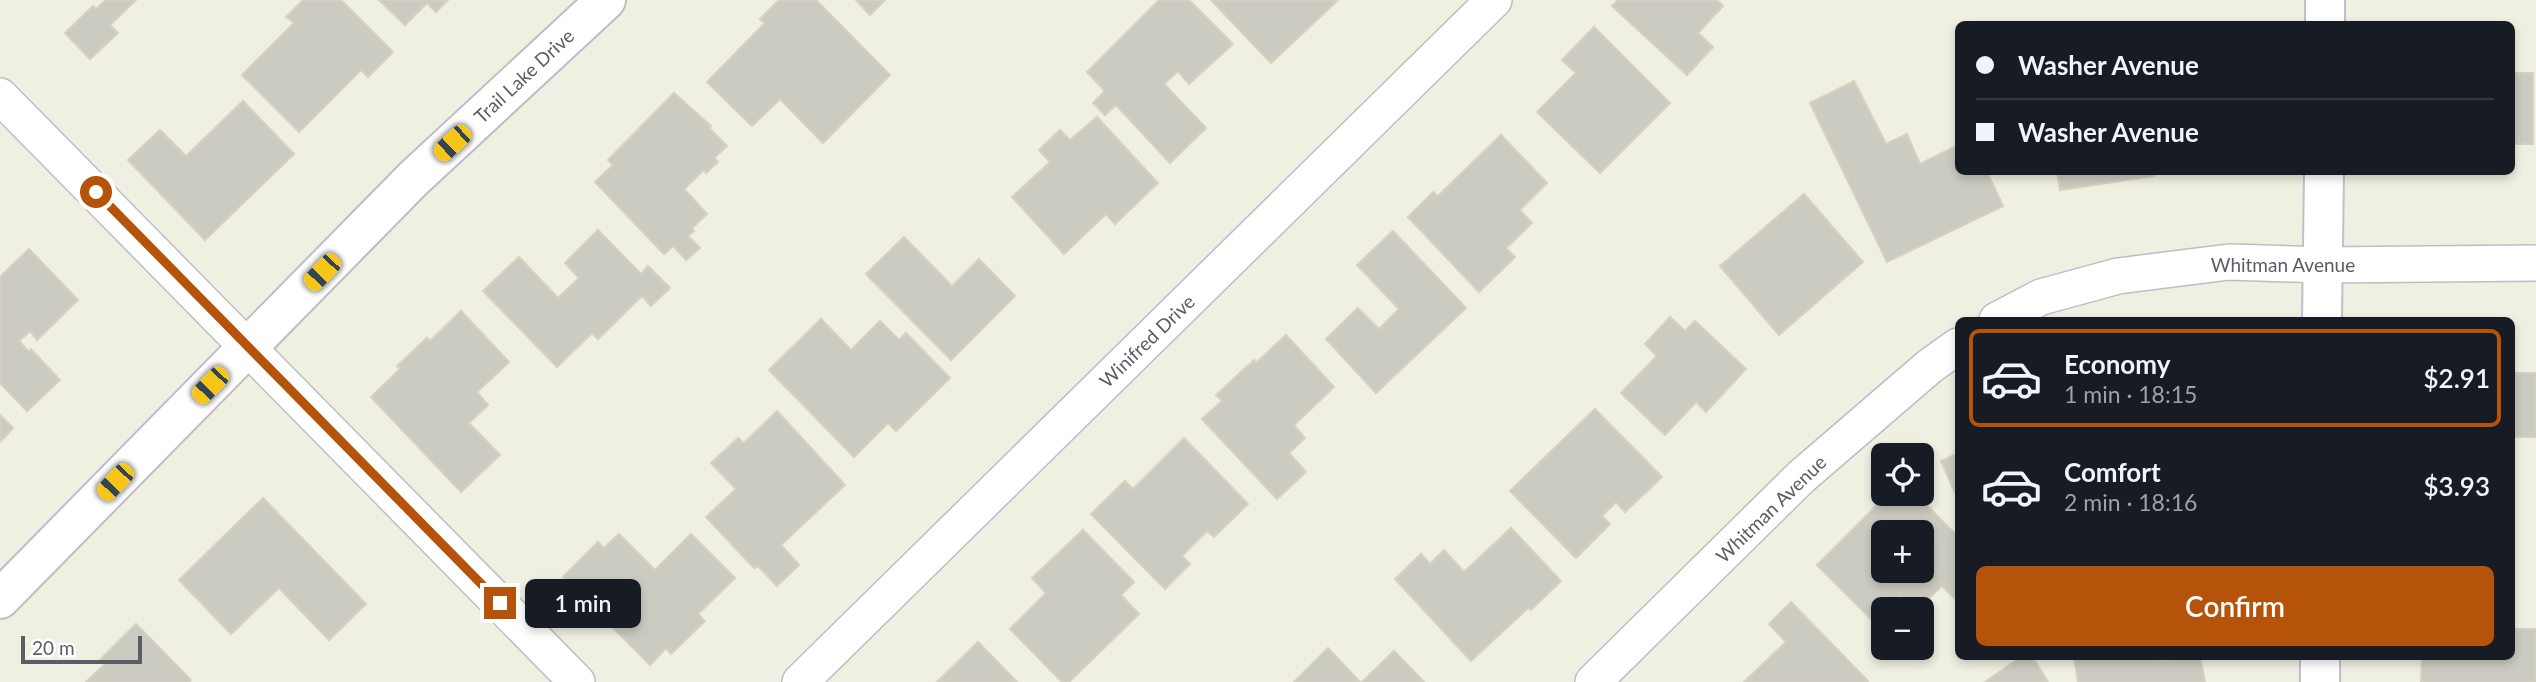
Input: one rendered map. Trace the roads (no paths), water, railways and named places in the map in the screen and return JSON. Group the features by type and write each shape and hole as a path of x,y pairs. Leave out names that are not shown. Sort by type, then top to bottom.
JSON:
{"street":[{"name":"Trail Lake Drive","path":"0,599 413,179 606,0"},
{"name":"Winifred Drive","path":"800,682 1494,0"},
{"path":"2325,0 2325,21"},
{"path":"0,96 577,682"},
{"path":"2322,317 2324,175"},
{"name":"Whitman Avenue","path":"2003,317 2041,297 2118,276 2229,262 2323,265 2536,263"},
{"name":"Whitman Avenue","path":"1592,682 1801,477 1930,366 1955,348"},
{"path":"2320,660 2320,682"}]}
